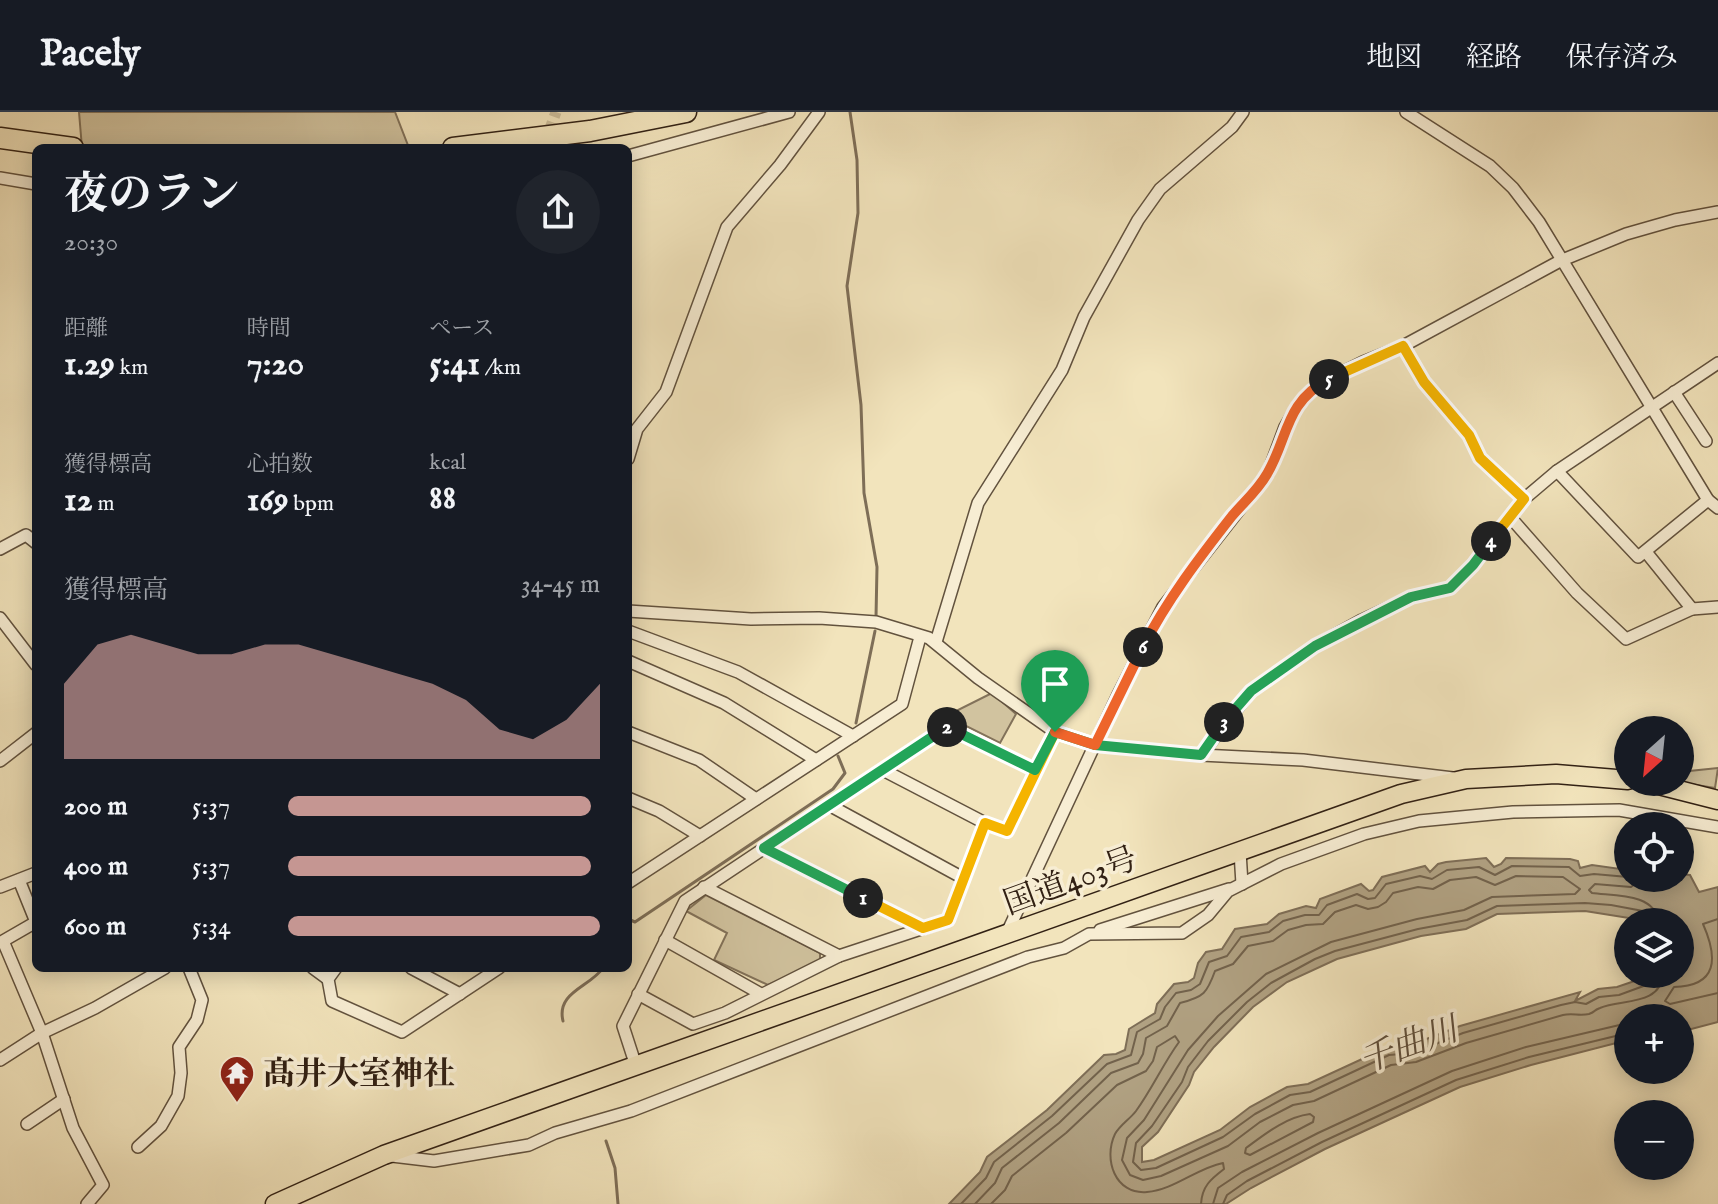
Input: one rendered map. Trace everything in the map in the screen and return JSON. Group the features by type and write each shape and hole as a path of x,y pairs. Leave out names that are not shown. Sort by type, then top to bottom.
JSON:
{"highway":[{"path":"488,144 575,134 686,112"},
{"path":"0,138 44,144"},
{"name":"国道403号","path":"275,1204 384,1155 1401,794 1466,779 1556,774 1614,779"},
{"path":"1694,794 1718,800"}],"street":[{"path":"632,155 789,112"},
{"path":"632,446 637,429 666,392 727,227 780,165 819,112"},
{"path":"936,642 978,503 1062,370 1084,317 1131,231 1160,189 1232,127 1243,112"},
{"path":"1406,112 1490,166 1513,188 1539,222 1649,407 1713,504 1638,557 1557,471"},
{"path":"0,178 32,183"},
{"path":"1005,935 1163,607 1268,473 1285,427 1298,405 1319,384 1403,346 1560,261 1626,234 1718,212"},
{"path":"1403,346 1424,382 1469,435 1480,458 1524,499"},
{"path":"1201,755 1251,691 1315,646 1362,620 1411,597 1450,588 1473,565 1524,499 1557,471 1718,363"},
{"path":"1674,392 1706,441"},
{"path":"1511,518 1577,593 1626,639 1692,609 1718,607"},
{"path":"0,549 26,535 32,540"},
{"path":"1646,552 1692,609"},
{"path":"632,611 751,619 819,618 876,622 936,642 978,678 1055,732 1095,745 1303,760 1466,779"},
{"path":"0,618 32,660"},
{"path":"632,632 738,672 853,736"},
{"path":"632,880 902,704 920,637"},
{"path":"632,663 724,703 816,760"},
{"path":"636,1066 623,1026 685,901 946,727 1035,770"},
{"path":"883,770 985,823 1007,831 1055,732"},
{"path":"632,734 699,760 756,799"},
{"path":"0,761 32,736"},
{"path":"632,800 659,811 700,836"},
{"path":"829,805 963,878"},
{"path":"1089,934 1182,933 1208,915 1228,891 1281,864 1364,834 1419,821 1464,815 1619,810 1718,827"},
{"path":"638,994 693,1024 725,1013 839,956 948,920 985,823"},
{"path":"764,848 923,928"},
{"path":"1239,885 1240,852"},
{"path":"0,887 32,875"},
{"path":"19,880 32,912"},
{"path":"384,1155 434,1161 529,1145 555,1133 631,1111 1028,957 1064,948 1089,934 1239,885"},
{"path":"704,887 839,956"},
{"path":"32,924 3,941 42,1033 73,1128 103,1185 87,1204"},
{"path":"665,940 761,994"},
{"path":"0,1060 42,1033 95,1008 158,972"},
{"path":"138,1147 161,1126 178,1096 181,1073 179,1047 197,1020 202,1000 191,972"},
{"path":"318,972 328,979 332,1001 402,1032 493,972"},
{"path":"328,979 333,972"},
{"path":"419,972 460,994"},
{"path":"27,1124 64,1099"}],"shaded area":[{"path":"79,112 395,112 407,144 82,144"},
{"path":"992,693 1016,714 1000,743 946,716"},
{"path":"1718,768 1715,788 1694,785 1694,771"},
{"path":"706,895 820,953 820,963 768,985 714,960 727,933 686,911"}],"water":[{"path":"1486,858 1494,867 1506,858 1570,859 1578,861 1580,868 1592,865 1614,868 1614,892 1694,892 1694,883 1699,892 1718,887 1718,1022 1694,1028 1694,1004 1614,1004 1614,1044 1460,1087 1325,1149 1226,1204 949,1204 980,1172 987,1157 1047,1110 1104,1055 1125,1050 1129,1029 1155,1013 1157,1004 1174,984 1194,978 1198,963 1206,952 1222,949 1235,929 1267,924 1279,914 1306,906 1316,908 1320,899 1361,884 1369,891 1373,890 1382,877 1425,866 1430,872 1438,864","holes":["1614,908 1694,908 1694,988 1598,989 1575,1001 1580,992 1460,1026 1411,1045 1388,1047 1308,1084 1287,1087 1250,1107 1220,1130 1154,1160 1142,1162 1142,1147 1158,1132 1189,1085 1194,1072 1214,1047 1253,1007 1287,982 1337,959 1421,936 1466,929 1497,914 1585,911 1614,916"]}],"waterway":[{"path":"850,112 857,160 858,213 847,286 861,405 864,493 877,567 876,617"},
{"path":"856,723 875,631"},
{"path":"632,921 635,922 833,789 845,773 838,756"},
{"path":"563,1021 562,1011 569,996 600,972"},
{"path":"606,1141 615,1168 618,1204"}],"tunnel":[{"path":"544,144 556,112"}],"place":[{"name":"髙井大室神社","path":"237,1104"}],"route":[{"path":"1055,732 1007,831 985,823 948,920 923,928 764,848 946,727 1035,770 1055,732 1095,745 1201,755 1251,691 1315,646 1411,597 1450,588 1473,565 1524,499 1480,458 1469,435 1424,382 1403,346 1363,362 1319,384 1298,405 1285,427 1268,473 1163,607 1095,745 1055,732"}],"water label":[{"name":"千曲川","path":"1408,1044"}]}
